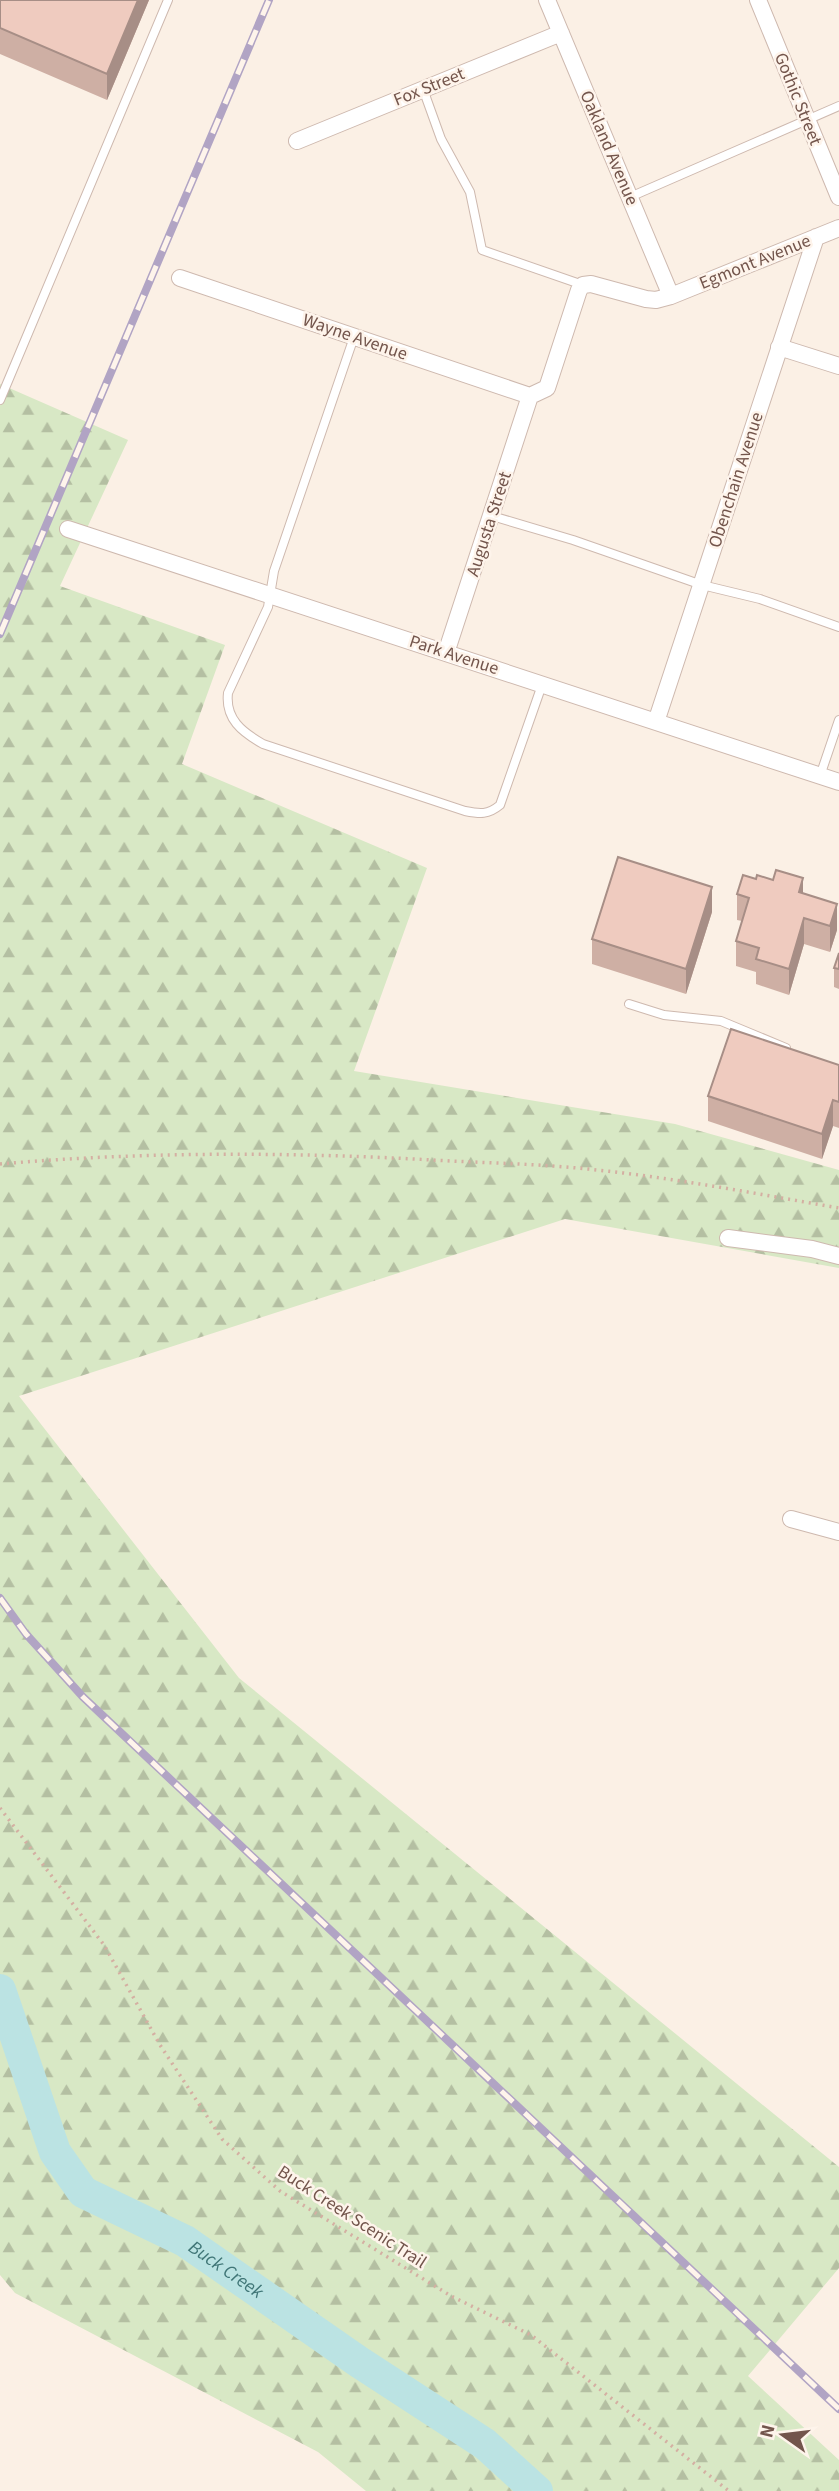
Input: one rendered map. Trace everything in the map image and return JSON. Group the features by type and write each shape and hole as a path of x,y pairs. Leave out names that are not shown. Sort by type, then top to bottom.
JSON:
{"street":[{"name":"Oakland Avenue","path":"547,0 671,296"},
{"name":"Gothic Street","path":"758,0 839,197"},
{"name":"Fox Street","path":"297,141 561,33"},
{"name":"Egmont Avenue","path":"671,296 839,228"},
{"name":"Obenchain Avenue","path":"656,722 816,237"},
{"name":"Wayne Avenue","path":"180,278 530,396"},
{"path":"530,396 547,387 579,289 583,285 591,284 646,299 656,300 671,296"},
{"path":"779,347 839,366"},
{"name":"Augusta Street","path":"446,653 530,396"},
{"name":"Park Avenue","path":"68,529 839,782"},
{"path":"728,1238 812,1249 839,1256"},
{"path":"791,1519 839,1532"}],"lane":[{"path":"0,400 168,0"},
{"path":"423,89 440,139 470,192 482,250 583,285"},
{"path":"630,197 839,106"},
{"path":"354,337 274,571 265,617 228,693 230,716 248,735 296,757 465,811 483,814 492,812 500,805 542,685"},
{"path":"492,516 573,540 702,585 760,599 839,627"},
{"path":"820,776 839,720"},
{"path":"629,1004 664,1015 721,1021 792,1050"}],"path":[{"path":"0,1164 85,1157 225,1153 413,1159 577,1168 716,1186 839,1208"},
{"name":"Buck Creek Scenic Trail","path":"0,1808 104,1945 160,2045 222,2139 280,2191 451,2296 531,2335 729,2491"}],"green space":[{"path":"0,384 128,440 60,586 225,645 182,764 427,868 354,1071 675,1124 839,1170 839,1268 565,1219 19,1396 239,1678 839,2167 839,2268 748,2376 839,2460 839,2491 366,2491 318,2452 15,2293 0,2275"}],"building":[{"path":"0,0 138,0 107,74 0,28"},
{"path":"618,857 712,887 686,969 592,939"},
{"path":"776,870 803,878 799,892 837,904 830,926 804,918 789,969 756,959 759,948 736,941 749,898 737,894 743,875 756,879 757,875 773,880"},
{"path":"839,953 839,969 834,968"},
{"path":"731,1029 839,1065 839,1102 833,1100 822,1134 708,1096"}],"waterway":[{"name":"Buck Creek","path":"0,1990 55,2152 83,2192 185,2241 359,2362 485,2444 537,2491"}],"railway":[{"path":"0,634 269,0"},
{"path":"0,1598 26,1634 83,1697 839,2409"}]}
